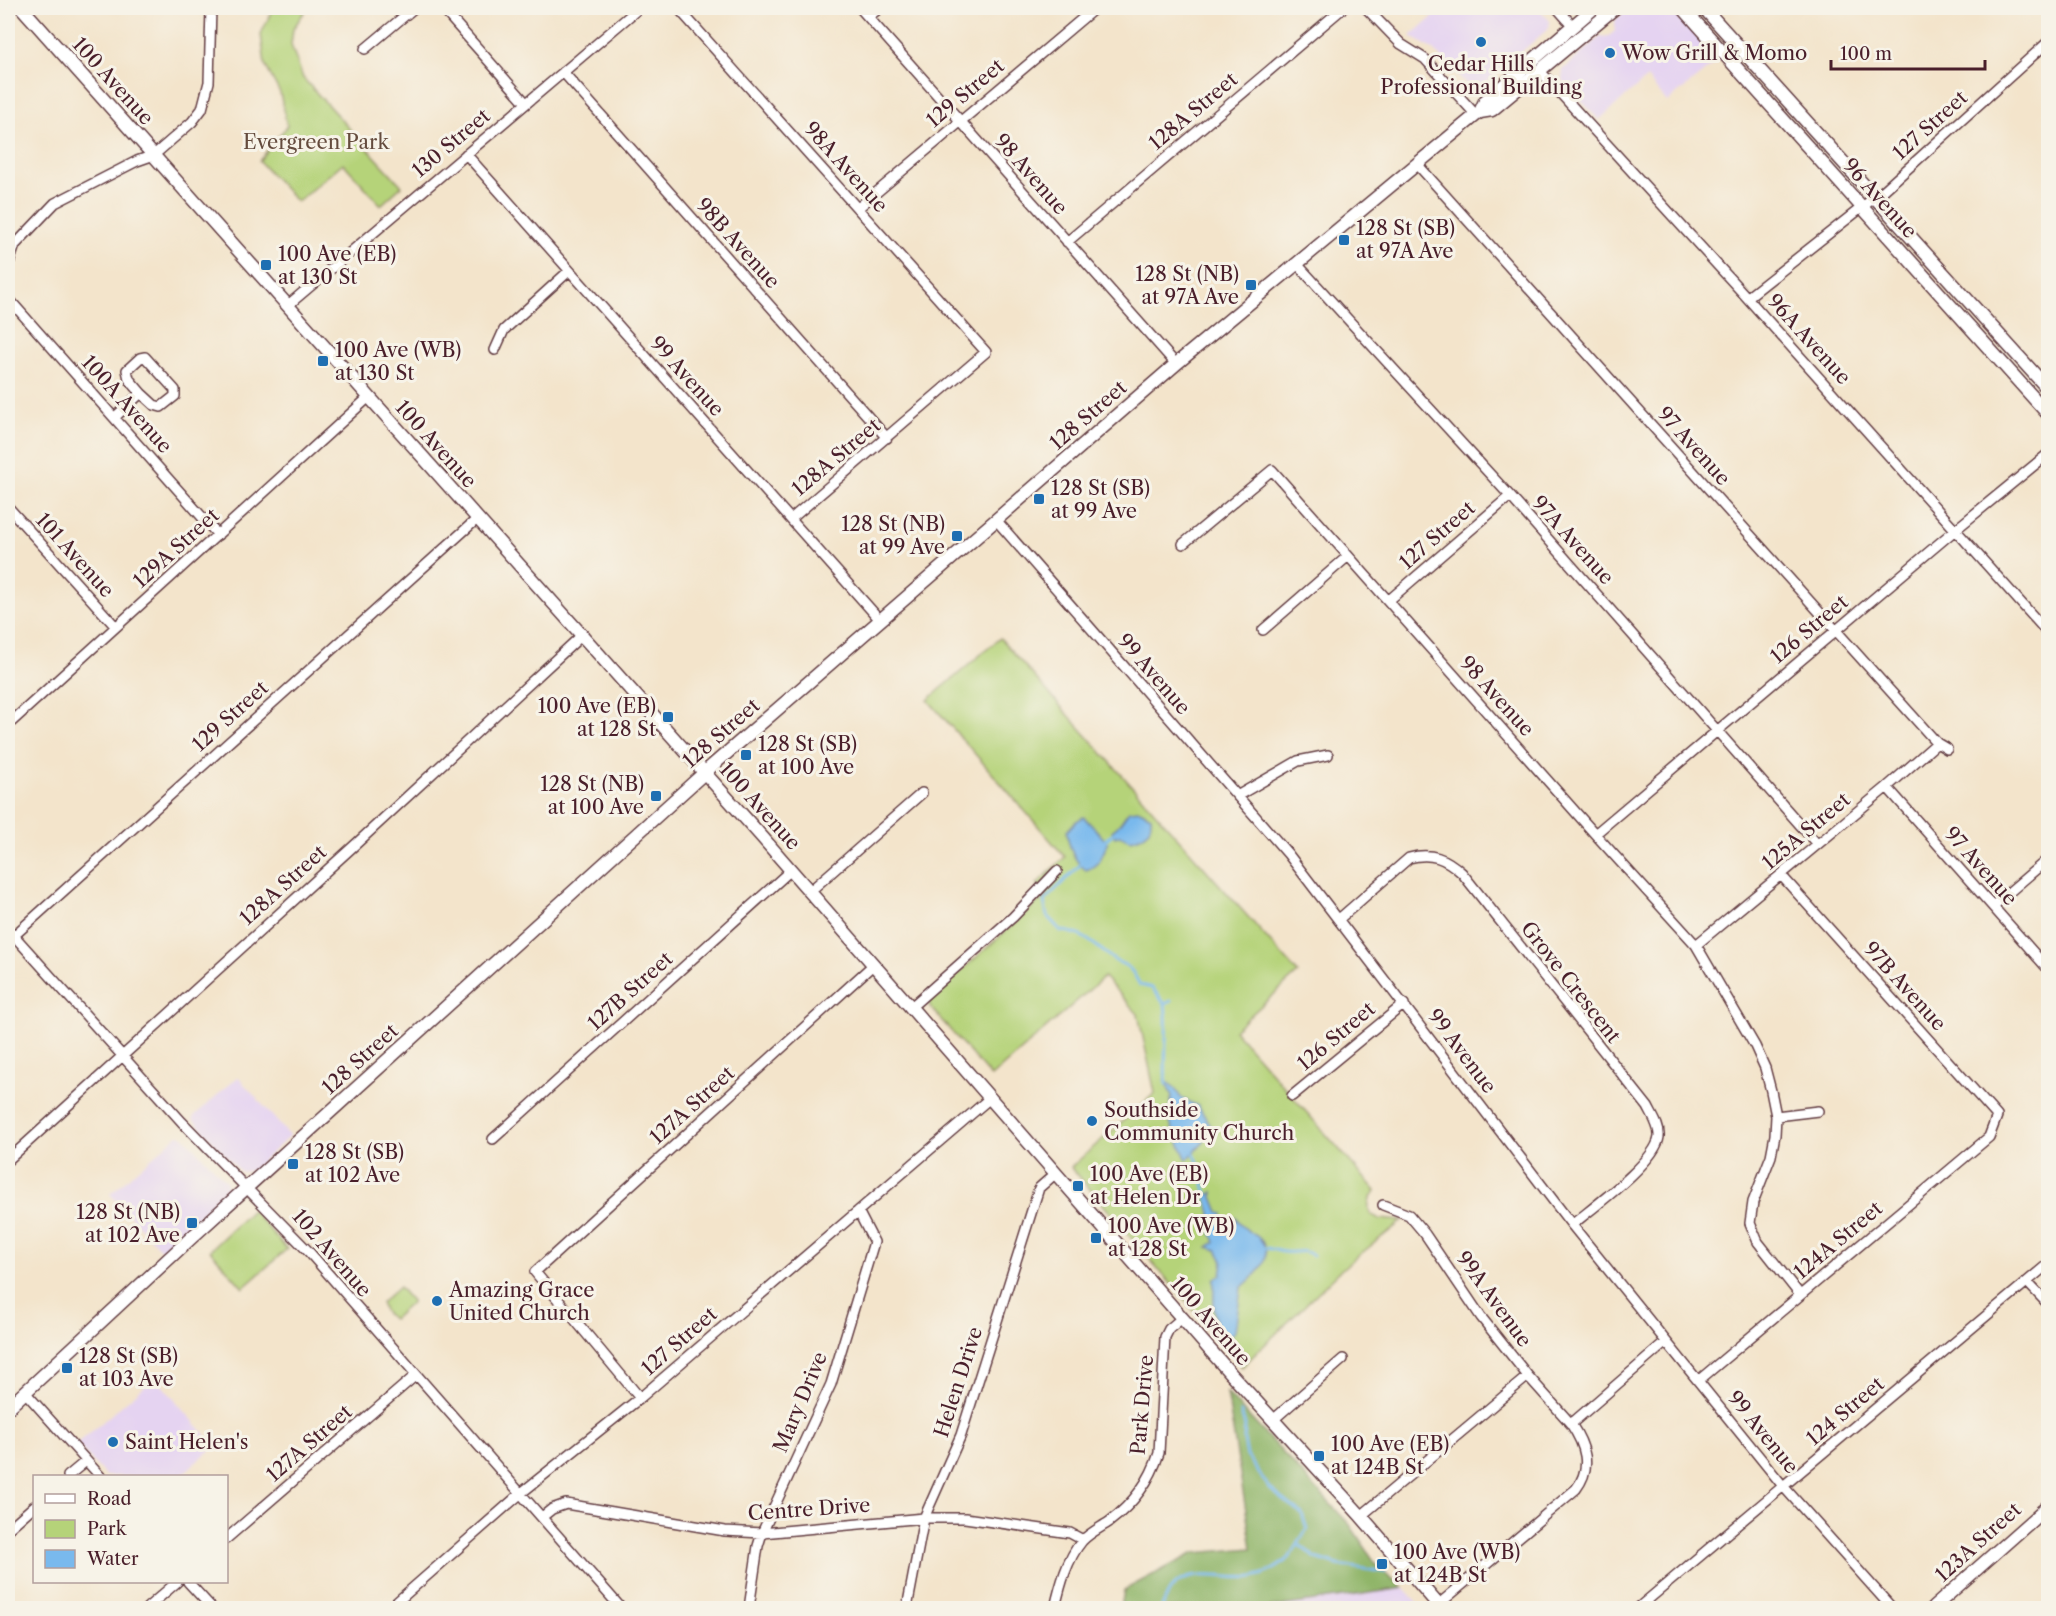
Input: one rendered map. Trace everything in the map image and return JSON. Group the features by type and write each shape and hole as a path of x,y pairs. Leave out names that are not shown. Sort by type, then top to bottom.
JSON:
{"main road":[{"name":"100 Avenue","path":"22,8 791,870 1182,1318 1361,1515 1439,1607"},
{"name":"128 Street","path":"8,1408 247,1187 704,773 1176,364 1478,114 1485,101 1594,8"},
{"name":"128 Street","path":"1478,114 1492,110 1615,8"},
{"name":"96 Avenue","path":"1683,8 2049,414"},
{"name":"96 Avenue","path":"1704,8 2049,389"},
{"name":"123A Street","path":"1933,1608 2049,1506"}],"street":[{"path":"8,266 11,242 55,202 137,161 154,155 192,122 202,109 207,96 212,8"},
{"path":"365,49 414,8"},
{"path":"442,8 526,103"},
{"name":"130 Street","path":"287,306 638,8"},
{"name":"98A Avenue","path":"678,8 986,352"},
{"name":"98 Avenue","path":"860,8 1176,364"},
{"path":"868,17 880,8"},
{"name":"129 Street","path":"858,208 1095,8"},
{"name":"128A Street","path":"1067,242 1343,8"},
{"path":"1365,8 1401,44 1425,59 1478,114"},
{"path":"1557,8 1573,26"},
{"name":"127 Street","path":"1748,297 1875,197 2049,42"},
{"name":"96A Avenue","path":"1540,71 1748,297 1954,530 2049,633"},
{"name":"98B Avenue","path":"563,72 887,438"},
{"name":"99 Avenue","path":"466,154 881,621"},
{"name":"97 Avenue","path":"1417,164 1937,743 1947,749"},
{"name":"97A Avenue","path":"1298,264 1510,496 1816,844"},
{"path":"495,350 504,330 569,271"},
{"name":"100A Avenue","path":"8,298 218,535"},
{"name":"128A Street","path":"791,519 986,352"},
{"path":"145,357 175,390 175,396 161,407 154,405 141,393 129,379 126,370 140,358 145,357"},
{"path":"115,417 141,393"},
{"name":"129A Street","path":"10,719 116,627 369,397"},
{"name":"126 Street","path":"1595,834 1954,530 2049,454"},
{"name":"98 Avenue","path":"1183,544 1272,470 1347,557 1696,945 1755,1046 1765,1068 1776,1116"},
{"name":"127 Street","path":"1388,601 1510,496"},
{"name":"101 Avenue","path":"8,507 116,627"},
{"name":"129 Street","path":"9,935 477,519"},
{"name":"99 Avenue","path":"997,520 1288,854 1572,1225 1784,1486 1892,1608"},
{"path":"1263,630 1347,557"},
{"name":"128A Street","path":"8,1160 581,636"},
{"name":"125A Street","path":"1696,945 1937,743"},
{"path":"1238,796 1298,761 1328,755"},
{"name":"97 Avenue","path":"1887,787 2049,969"},
{"path":"809,892 922,793"},
{"name":"Grove Crescent","path":"1339,919 1409,858 1431,855 1453,864 1648,1107 1659,1134 1655,1149 1640,1167 1572,1225"},
{"path":"1993,906 2049,860"},
{"name":"127B Street","path":"493,1138 791,870"},
{"path":"910,1008 1005,924 1057,871"},
{"name":"97B Avenue","path":"1781,875 1997,1116 1995,1123"},
{"name":"102 Avenue","path":"9,935 188,1128 309,1251 621,1608"},
{"name":"127A Street","path":"640,1398 535,1272 873,965"},
{"name":"126 Street","path":"1292,1096 1404,1004"},
{"name":"127 Street","path":"390,1608 520,1494 640,1398 990,1098"},
{"path":"1800,1295 1758,1242 1750,1223 1753,1202 1771,1156 1776,1116 1818,1111"},
{"name":"124A Street","path":"1698,1381 1989,1137 1995,1123"},
{"name":"Helen Drive","path":"907,1608 924,1518 961,1435 1039,1188 1056,1173"},
{"name":"99A Avenue","path":"1383,1205 1409,1215 1425,1234 1481,1317 1528,1376 1571,1424"},
{"name":"Mary Drive","path":"749,1608 762,1533 831,1384 874,1242 858,1211"},
{"name":"124 Street","path":"1638,1608 2049,1264"},
{"path":"2027,1282 2049,1304"},
{"name":"Park Drive","path":"1055,1608 1073,1555 1083,1540 1130,1504 1143,1488 1154,1467 1159,1453 1166,1337 1169,1329 1182,1318"},
{"path":"1439,1607 1580,1484 1585,1472 1586,1460 1581,1443 1571,1424 1666,1342"},
{"path":"1274,1420 1343,1359"},
{"name":"127A Street","path":"228,1537 416,1375"},
{"path":"1361,1515 1528,1376"},
{"path":"25,1392 99,1475"},
{"path":"69,1475 86,1461"},
{"name":"Centre Drive","path":"542,1517 552,1509 566,1504 725,1531 762,1533 924,1518 976,1520 1071,1533 1083,1540"},
{"path":"8,1529 33,1507"},
{"path":"147,1608 175,1583"},
{"path":"190,1583 212,1608"}],"shaded area":[{"path":"1443,8 1538,8 1550,21 1549,28 1478,89 1470,88 1435,51 1411,36"},
{"path":"1629,8 1672,8 1719,60 1667,102 1647,78 1599,120 1562,79 1563,70 1600,37 1609,36 1615,31 1616,19"},
{"path":"238,1077 290,1136 252,1170 243,1172 193,1119"},
{"path":"178,1135 184,1137 226,1181 228,1189 162,1251 110,1194"},
{"path":"155,1377 215,1446 181,1475 105,1475 77,1444"},
{"path":"1404,1588 1422,1608 1267,1608"}],"green space":[{"name":"Evergreen Park","path":"273,8 307,8 293,29 291,45 303,78 402,186 381,205 343,163 297,202 259,161 287,126 280,93 265,65 261,34"},
{"path":"1000,638 1298,973 1234,1030 1376,1191 1369,1202 1370,1214 1380,1219 1402,1221 1344,1267 1242,1367 1071,1167 1155,1093 1138,1014 1104,977 991,1077 930,1007 929,1002 932,997 1046,895 1037,884 1065,857 928,700"},
{"path":"252,1210 287,1249 243,1288 210,1250"},
{"path":"399,1287 412,1302 393,1319 385,1313 381,1303"},
{"path":"1227,1393 1350,1525 1379,1568 1404,1588 1267,1608 1121,1608 1124,1590 1194,1553 1252,1548"}],"water":[{"path":"1140,810 1151,816 1149,830 1140,837 1130,840 1120,835 1115,837 1112,831 1129,811"},
{"path":"1083,817 1108,843 1098,863 1086,870 1072,853 1067,831"},
{"path":"1165,1081 1174,1087 1181,1098 1198,1106 1211,1126 1203,1143 1187,1160 1170,1123 1169,1109 1172,1096"},
{"path":"1213,1192 1219,1212 1223,1214 1222,1218 1232,1224 1236,1218 1258,1237 1264,1244 1266,1252 1263,1265 1241,1288 1235,1331 1226,1339 1218,1328 1214,1302 1214,1279 1221,1275 1223,1261 1217,1250 1208,1247 1215,1242 1210,1230 1211,1212 1206,1197"}],"waterway":[{"path":"1103,842 1116,831"},
{"path":"1081,864 1044,901 1047,916 1061,931 1083,937 1114,960 1127,966 1140,985 1152,988 1165,1004 1171,1001"},
{"path":"1165,1004 1166,1084"},
{"path":"1194,1153 1207,1196"},
{"path":"1264,1248 1281,1252 1305,1252 1313,1255"},
{"path":"1161,1608 1169,1592 1180,1581 1199,1576 1253,1577 1273,1570 1290,1556 1307,1529 1302,1514 1270,1489 1247,1456 1244,1440 1245,1426 1241,1412"},
{"path":"1298,1544 1316,1558 1338,1565 1385,1572"}],"place":[{"name":"Cedar Hills Professional Building","path":"1481,42"},
{"name":"Wow Grill & Momo","path":"1610,53"},
{"name":"128 St (SB) at 97A Ave","path":"1344,240"},
{"name":"100 Ave (EB) at 130 St","path":"266,265"},
{"name":"128 St (NB) at 97A Ave","path":"1251,285"},
{"name":"100 Ave (WB) at 130 St","path":"323,361"},
{"name":"128 St (SB) at 99 Ave","path":"1039,499"},
{"name":"128 St (NB) at 99 Ave","path":"957,536"},
{"name":"100 Ave (EB) at 128 St","path":"668,717"},
{"name":"128 St (SB) at 100 Ave","path":"746,755"},
{"name":"128 St (NB) at 100 Ave","path":"656,796"},
{"name":"Southside Community Church","path":"1092,1121"},
{"name":"128 St (SB) at 102 Ave","path":"293,1164"},
{"name":"100 Ave (EB) at Helen Dr","path":"1078,1186"},
{"name":"128 St (NB) at 102 Ave","path":"192,1223"},
{"name":"100 Ave (WB) at 128 St","path":"1096,1238"},
{"name":"Amazing Grace United Church","path":"437,1301"},
{"name":"128 St (SB) at 103 Ave","path":"67,1368"},
{"name":"Saint Helen's","path":"113,1442"},
{"name":"100 Ave (EB) at 124B St","path":"1319,1456"},
{"name":"100 Ave (WB) at 124B St","path":"1382,1564"}]}
